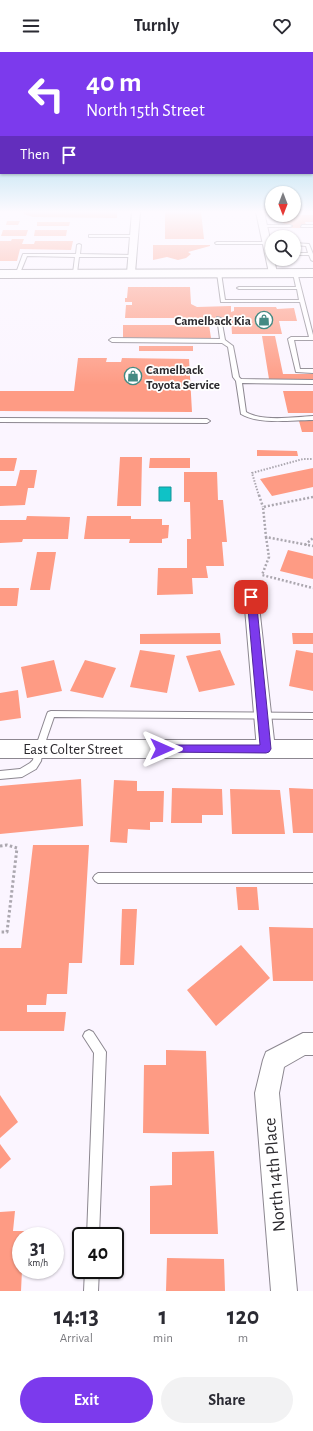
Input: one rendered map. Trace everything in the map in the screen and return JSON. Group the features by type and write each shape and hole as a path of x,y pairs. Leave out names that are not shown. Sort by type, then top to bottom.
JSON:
{"main road":[{"path":"0,274 313,273"}],"street":[{"path":"251,597 266,749"},
{"name":"East Colter Street","path":"0,749 313,749"},
{"name":"North 14th Place","path":"284,1291 267,1093 274,1060 303,1044 313,1044"}],"lane":[{"path":"18,274 20,270"},
{"path":"219,273 223,301 219,306"},
{"path":"295,273 310,334 313,338"},
{"path":"239,288 299,288"},
{"path":"223,301 302,301"},
{"path":"219,318 223,342"},
{"path":"313,338 291,339 298,371 313,371"},
{"path":"112,340 223,342 230,346 236,377 239,381 243,413 246,416 257,418 313,418"},
{"path":"239,381 313,382"},
{"path":"0,420 207,421"},
{"path":"0,775 22,773 30,769 37,761 39,749 51,714 313,716"},
{"path":"98,878 313,878"},
{"path":"89,1036 100,1052 93,1227"},
{"path":"91,1291 92,1279"}],"path":[{"path":"313,459 302,459 252,472 262,507 269,557 262,575 313,588"},
{"path":"262,507 311,497 313,501"},
{"path":"266,537 313,546"},
{"path":"305,545 313,538"},
{"path":"0,846 7,845 17,848 7,932 0,932"}],"water":[{"path":"159,487 171,487 171,501 159,501"}],"building":[{"path":"128,287 190,287 191,304 197,307 231,306 231,312 234,311 234,307 276,307 277,309 294,308 297,321 279,321 282,334 232,334 231,318 125,318 126,305 132,305 132,302 125,302"},
{"path":"123,325 209,325 211,338 123,338"},
{"path":"262,336 275,336 283,374 313,374 313,379 269,379"},
{"path":"139,346 193,346 193,351 139,351"},
{"name":"Camelback Toyota Service","path":"78,358 107,358 106,362 121,362 122,358 189,359 192,412 0,411 0,391 74,391"},
{"path":"283,391 313,391 313,413 288,413"},
{"path":"299,421 313,421 313,432 302,432"},
{"path":"257,450 297,451 298,456 257,456"},
{"path":"120,457 142,457 141,506 117,506"},
{"path":"0,458 17,458 14,471 0,471"},
{"path":"150,458 190,458 190,468 149,468"},
{"path":"313,468 313,487 272,496 260,479"},
{"path":"20,470 37,470 34,488 28,488 25,505 0,506 0,486 16,486"},
{"path":"184,472 217,472 218,500 223,500 227,542 222,542 224,566 206,566 208,578 192,578 193,594 157,595 158,568 187,568 187,539 191,539 190,502 184,502"},
{"path":"27,516 70,517 68,539 23,539 22,542 0,543 0,520 26,520"},
{"path":"87,516 131,516 131,519 162,519 162,525 169,525 168,538 162,539 162,543 129,543 130,539 84,539"},
{"path":"288,550 313,556 313,579 280,571"},
{"path":"37,552 56,552 50,590 30,590"},
{"path":"0,588 19,588 17,606 0,606"},
{"path":"220,633 221,644 140,644 140,634"},
{"path":"292,633 313,633 313,644 293,644"},
{"path":"140,650 175,655 167,693 130,687"},
{"path":"220,650 235,685 199,692 186,656"},
{"path":"296,650 313,653 313,691 289,686"},
{"path":"54,660 62,691 27,698 21,667"},
{"path":"85,660 116,668 103,698 70,691"},
{"path":"18,690 21,718 0,721 0,693"},
{"path":"81,779 83,826 0,834 0,786"},
{"path":"114,780 137,781 137,791 164,791 163,822 150,822 150,830 128,829 127,843 110,842"},
{"path":"172,788 222,789 223,815 202,815 202,823 171,823"},
{"path":"289,788 313,789 313,833 293,833"},
{"path":"230,789 280,790 285,834 232,834"},
{"path":"33,845 89,845 82,963 69,963 67,994 47,994 46,1005 27,1005 27,1012 66,1012 64,1031 0,1031 0,948 21,948"},
{"path":"236,887 257,887 259,910 238,910"},
{"path":"122,909 137,909 134,965 120,965"},
{"path":"269,927 313,928 313,981 273,981"},
{"path":"241,945 270,978 216,1026 187,990"},
{"path":"166,1050 206,1051 209,1134 143,1133 144,1065 166,1065"},
{"path":"0,1095 18,1122 0,1138"},
{"path":"0,1144 11,1159 0,1169"},
{"path":"214,1151 218,1234 150,1234 150,1186 172,1185 172,1152"},
{"path":"15,1211 13,1227 12,1227 12,1279 22,1279 21,1291 0,1291 0,1212"},
{"path":"167,1258 224,1259 225,1291 166,1291"}],"place":[{"name":"Camelback Kia","path":"264,320"},
{"name":"Camelback Toyota Service","path":"133,376"}],"route":[{"path":"162,749 266,749 251,597"}]}
